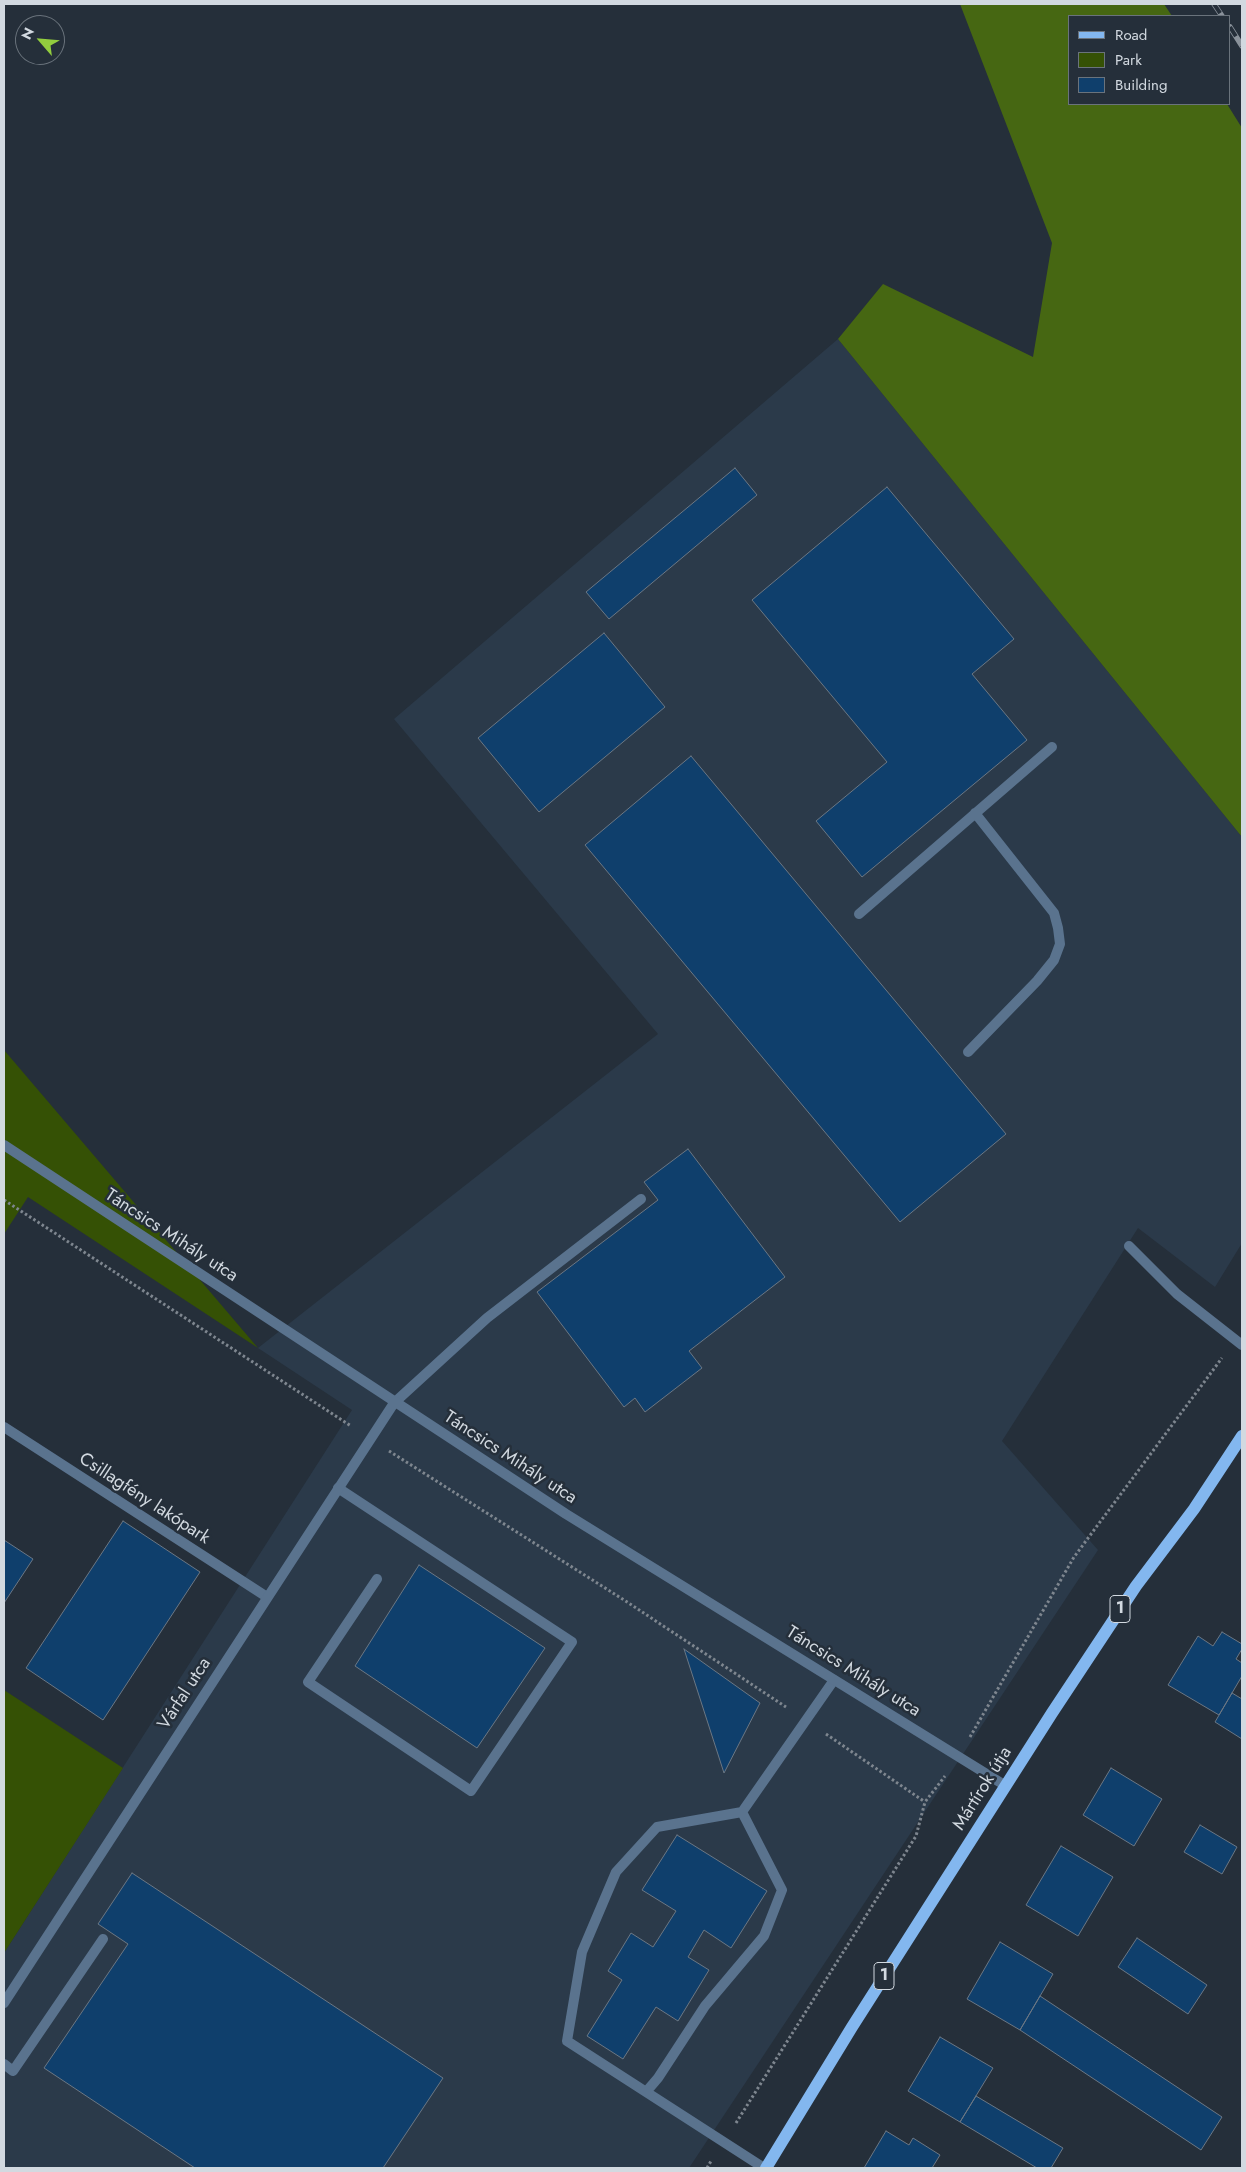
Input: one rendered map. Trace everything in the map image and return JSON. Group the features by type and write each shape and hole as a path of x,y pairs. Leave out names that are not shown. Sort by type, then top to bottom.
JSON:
{"main road":[{"name":"Mártírok útja","path":"765,2168 852,2027 1136,1586 1194,1509 1242,1436"}],"street":[{"path":"859,914 1052,747"},
{"path":"968,1052 1037,982 1054,960 1060,944 1054,913 975,813"},
{"name":"Táncsics Mihály utca","path":"4,1145 394,1403 566,1514 1006,1786"},
{"name":"Várfal utca","path":"4,2003 394,1403 487,1318 641,1199"},
{"path":"1129,1246 1177,1294 1239,1342"},
{"name":"Csillagfény lakópark","path":"4,1427 267,1597"},
{"path":"338,1488 572,1642 472,1791 308,1682 377,1579"},
{"path":"765,2168 567,2041 582,1952 616,1872 657,1827 742,1812 834,1680"},
{"path":"646,2092 658,2078 705,2006 764,1936 782,1890 742,1812"},
{"path":"4,2064 13,2070 103,1939"}],"path":[{"path":"4,1200 369,1439 615,1595 807,1720 925,1802"},
{"path":"707,2168 916,1836 925,1802 959,1757 1074,1557 1239,1342"}],"shaded area":[{"path":"838,339 1242,837 1242,1243 1215,1287 1138,1228 1002,1441 1098,1550 689,2168 4,2168 4,1953 352,1410 258,1348 658,1034 394,719"}],"green space":[{"path":"960,4 1164,4 1171,15 1068,15 1068,105 1228,105 1242,128 1242,837 838,339 883,284 1033,357 1052,243"},
{"path":"4,1050 258,1348 28,1197 4,1234"},
{"path":"4,1690 123,1768 4,1953"}],"building":[{"path":"735,468 757,495 609,619 586,592"},
{"path":"887,487 1014,639 972,674 1027,740 862,877 816,821 887,762 752,600"},
{"path":"604,633 665,707 539,812 478,738"},
{"path":"691,756 1006,1134 900,1222 585,845"},
{"path":"688,1149 785,1277 689,1351 702,1368 645,1412 635,1398 624,1407 537,1292 658,1200 644,1182"},
{"path":"123,1521 200,1572 103,1720 26,1668"},
{"path":"4,1540 33,1559 4,1603"},
{"path":"419,1565 545,1648 477,1748 355,1666"},
{"path":"1222,1632 1242,1644 1242,1649 1236,1659 1242,1663 1242,1676 1219,1715 1168,1685 1198,1636 1213,1646"},
{"path":"684,1649 760,1703 724,1773"},
{"path":"1232,1693 1242,1699 1242,1739 1215,1722"},
{"path":"1111,1768 1162,1799 1134,1846 1083,1815"},
{"path":"1200,1825 1237,1847 1222,1874 1184,1852"},
{"path":"677,1835 767,1891 731,1948 704,1930 688,1957 709,1970 678,2021 656,2007 623,2059 587,2036 622,1980 608,1971 631,1933 653,1947 676,1911 642,1890"},
{"path":"1061,1846 1113,1877 1078,1936 1026,1905"},
{"path":"132,1873 443,2078 383,2168 195,2168 44,2068 128,1944 98,1924"},
{"path":"1137,1938 1207,1985 1188,2014 1118,1967"},
{"path":"1000,1942 1053,1974 1020,2030 967,1999"},
{"path":"1040,1996 1222,2117 1201,2150 1020,2030"},
{"path":"940,2037 993,2068 960,2122 908,2091"},
{"path":"976,2096 1063,2148 1051,2168 1037,2168 960,2122"},
{"path":"886,2131 909,2145 913,2138 940,2155 932,2168 864,2168"}],"railway":[{"path":"1214,4 1221,15"},
{"path":"1231,29 1242,46"}]}
